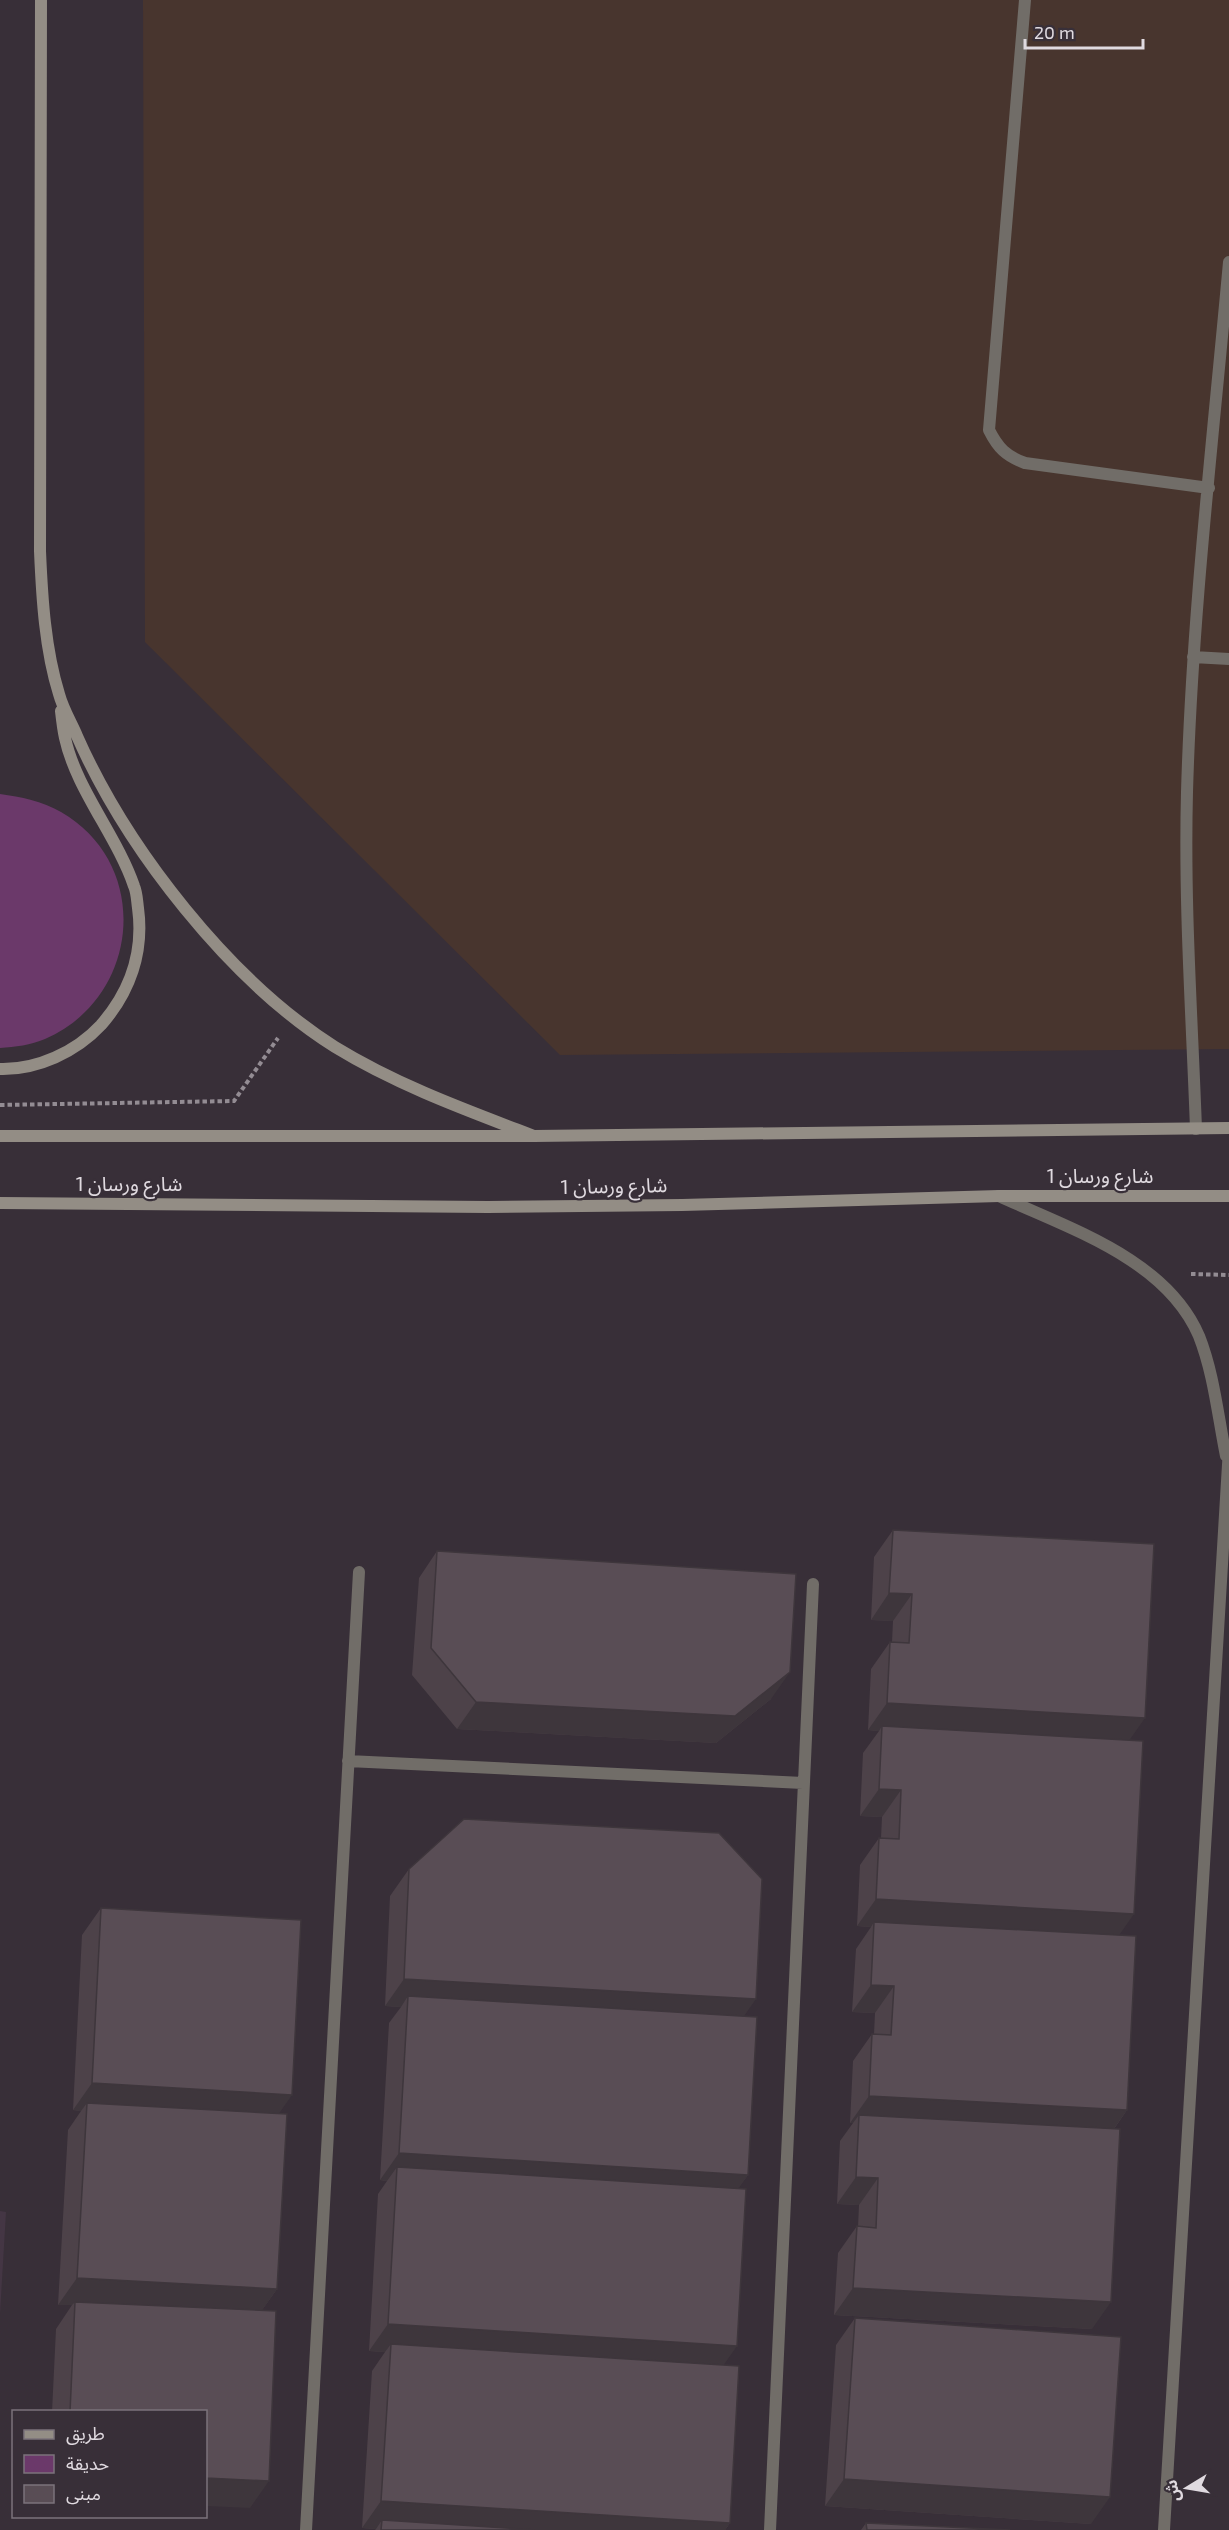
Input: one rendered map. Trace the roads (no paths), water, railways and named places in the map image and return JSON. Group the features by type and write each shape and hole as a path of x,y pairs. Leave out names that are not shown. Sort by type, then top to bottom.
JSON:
{"street":[{"path":"0,1069 15,1070 54,1059 89,1037 117,1006 134,970 141,929 135,888 65,739 42,599 40,551 41,0"},
{"path":"59,695 94,773 137,847 238,968 294,1017 334,1046 378,1071 458,1107 534,1136"},
{"path":"0,1136 534,1136 1229,1128"},
{"name":"شارع ورسان 1","path":"0,1203 488,1207 682,1205 999,1196 1229,1196"}],"lane":[{"path":"1024,0 989,430 996,446 1009,457 1024,463 1209,488"},
{"path":"1196,1129 1187,931 1187,794 1193,657 1229,262"},
{"path":"1193,657 1229,659"},
{"path":"999,1196 1121,1254 1147,1270 1172,1294 1198,1335 1207,1359 1228,1453 1164,2530"},
{"path":"306,2530 359,1572"},
{"path":"770,2530 813,1584"},
{"path":"348,1761 803,1783"}]}
